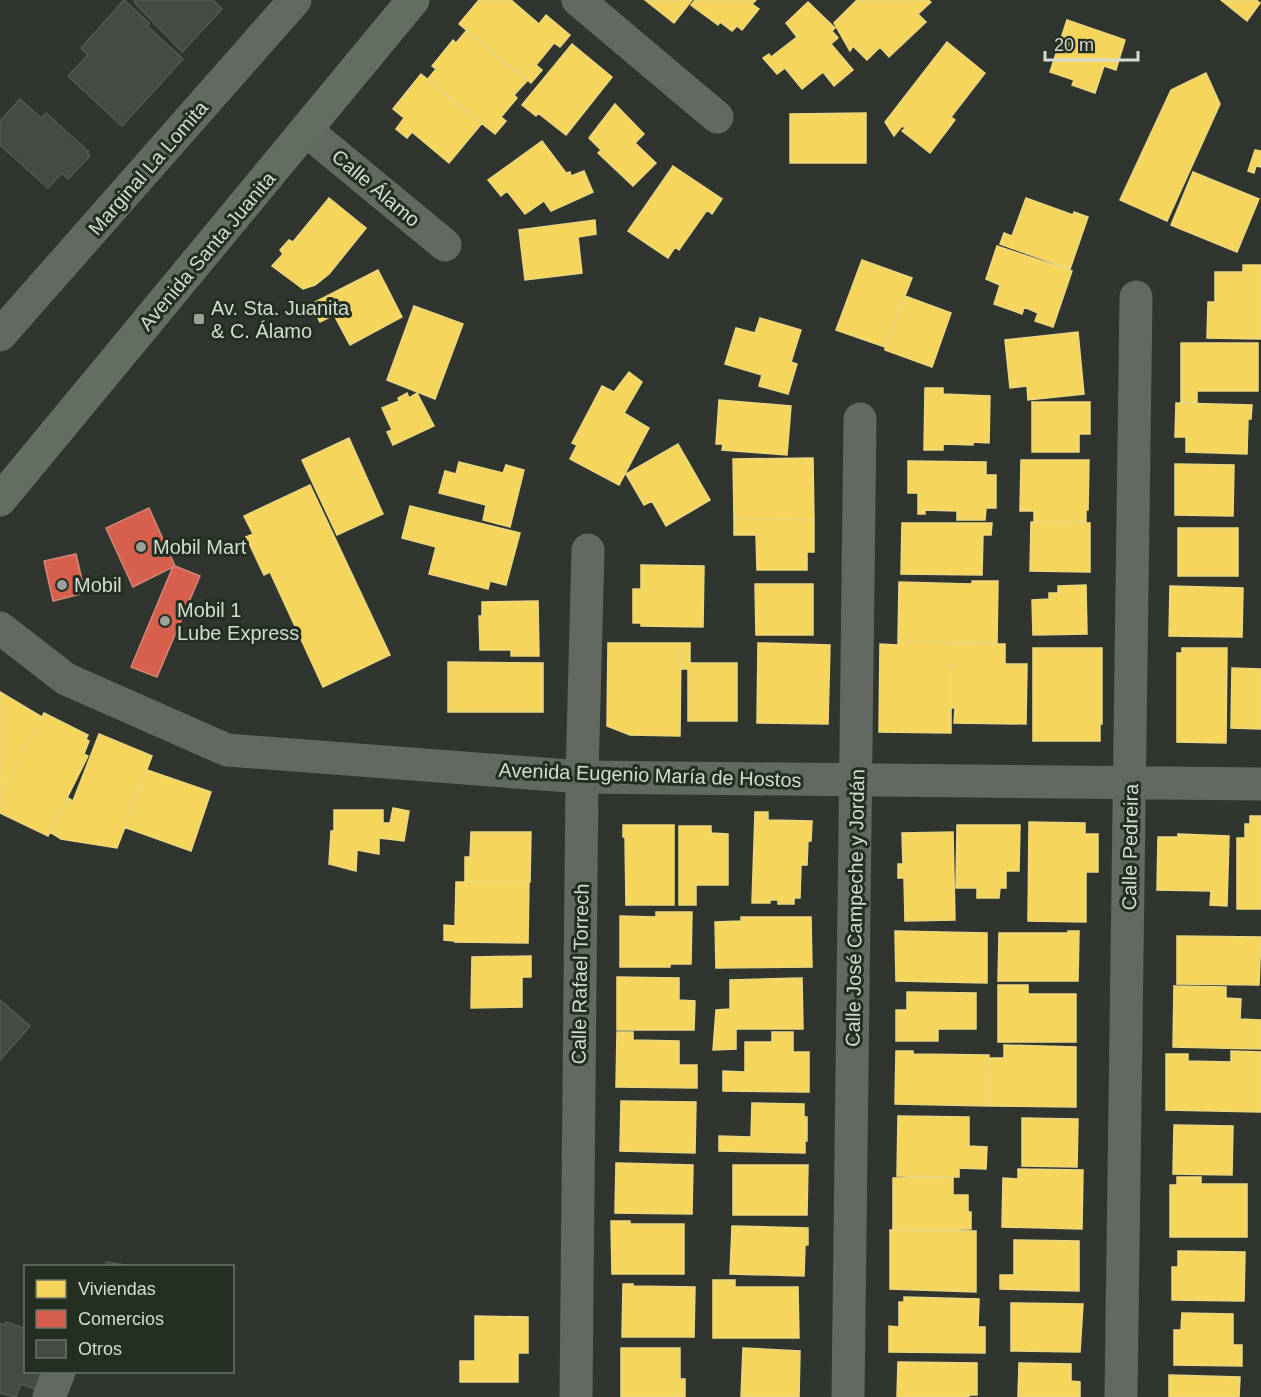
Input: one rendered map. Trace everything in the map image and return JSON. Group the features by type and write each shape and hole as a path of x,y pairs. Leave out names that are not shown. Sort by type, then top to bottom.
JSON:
{"street":[{"name":"Marginal La Lomita","path":"0,335 295,0"},
{"name":"Avenida Santa Juanita","path":"0,500 413,0"},
{"path":"578,0 717,117"},
{"name":"Calle Álamo","path":"307,131 445,245"},
{"name":"Calle Pedreira","path":"1121,1397 1136,297"},
{"name":"Calle José Campeche y Jordán","path":"848,1397 860,419"},
{"name":"Calle Rafael Torrech","path":"576,1397 582,777 588,550"},
{"name":"Avenida Eugenio María de Hostos","path":"0,628 66,679 227,750 582,777 1261,784"},
{"path":"50,1397 58,1373"}],"building: Viviendas":[{"path":"479,0 511,0 539,24 546,15 570,35 560,47 554,43 536,65 542,70 531,83 459,24"},
{"path":"645,0 692,0 674,23"},
{"path":"695,0 756,0 752,4 759,9 742,30 737,26 732,31 720,22 718,25 691,5"},
{"path":"857,0 928,0 931,2 918,14 926,22 889,57 880,47 867,60 853,46 850,51 834,23"},
{"path":"1221,0 1256,0 1260,3 1247,21"},
{"path":"808,2 835,28 832,31 838,38 831,44 853,70 834,86 823,72 802,89 785,68 777,74 763,58 769,54 771,57 797,37 786,23"},
{"path":"1067,20 1125,40 1116,70 1104,66 1095,93 1072,85 1074,80 1050,72"},
{"path":"466,31 527,81 514,95 517,98 501,117 506,121 495,134 427,80 436,69 432,66 453,40 456,43"},
{"path":"947,42 985,73 951,117 955,120 930,153 902,131 905,128 902,126 894,136 885,122"},
{"path":"572,44 612,77 566,135 538,113 536,116 522,105"},
{"path":"1206,73 1220,104 1167,221 1120,200 1171,90"},
{"path":"421,74 482,123 449,163 412,132 407,138 396,129 404,118 393,109"},
{"path":"615,104 644,134 635,143 656,163 633,186 598,153 601,150 589,138"},
{"path":"866,113 866,163 790,163 790,114"},
{"path":"542,141 566,173 570,172 571,176 584,171 593,192 551,211 544,201 525,214 507,191 501,196 488,180"},
{"path":"1255,150 1261,151 1261,167 1256,166 1254,173 1248,171"},
{"path":"673,166 722,199 712,214 707,210 679,250 675,247 668,258 628,231"},
{"path":"1193,172 1259,199 1237,252 1171,225"},
{"path":"329,198 366,228 329,274 315,285 303,289 272,266 283,254 280,250 289,240 293,242"},
{"path":"1026,198 1073,215 1074,212 1088,217 1070,269 1000,244 1004,233 1012,236"},
{"path":"595,220 596,234 578,237 582,273 525,280 519,230"},
{"path":"997,246 1072,271 1053,327 1035,321 1038,313 1024,307 1022,314 994,304 1000,285 986,279"},
{"path":"862,260 912,278 885,347 836,330"},
{"path":"1243,265 1261,265 1261,339 1207,338 1208,302 1215,302 1215,272 1243,272"},
{"path":"378,270 402,317 350,345 334,315 320,322 311,304"},
{"path":"905,296 951,313 932,367 885,350"},
{"path":"414,306 463,324 435,399 387,380"},
{"path":"760,318 801,330 791,362 797,364 788,394 759,386 762,375 725,364 736,328 755,333"},
{"path":"1078,332 1084,394 1028,400 1027,386 1010,388 1005,340"},
{"path":"1181,343 1258,343 1258,391 1197,391 1197,402 1181,402"},
{"path":"629,372 642,382 624,413 649,428 619,485 570,459 577,445 572,443 602,386 614,392"},
{"path":"925,388 943,388 943,394 990,396 989,443 943,444 943,450 924,450"},
{"path":"407,393 409,398 417,393 434,426 393,445 387,432 392,430 382,408 399,401 398,398"},
{"path":"719,400 791,406 787,455 722,450 723,444 716,444"},
{"path":"1032,402 1090,402 1090,434 1079,434 1079,452 1032,452"},
{"path":"1176,403 1252,405 1251,419 1248,419 1247,454 1186,452 1186,437 1175,437"},
{"path":"349,438 383,514 337,535 302,460"},
{"path":"678,444 710,500 666,526 652,501 644,505 626,474"},
{"path":"813,458 814,520 734,518 733,459"},
{"path":"1021,460 1089,460 1086,522 1034,522 1034,511 1020,511"},
{"path":"908,461 986,462 986,475 996,475 996,508 986,508 985,520 957,520 957,511 925,510 925,514 918,514 918,493 908,493"},
{"path":"459,462 503,473 506,465 524,470 510,527 483,520 486,505 439,493 445,471 456,474"},
{"path":"1175,464 1234,465 1233,516 1175,515"},
{"path":"310,485 390,655 323,687 270,572 264,575 246,537 253,534 244,516"},
{"path":"410,506 520,533 506,585 490,581 488,589 429,574 436,547 402,538"},
{"path":"734,518 814,520 814,552 807,552 807,570 757,570 756,535 734,535"},
{"path":"1031,522 1090,523 1090,572 1030,571"},
{"path":"902,523 992,523 991,535 983,535 982,575 901,574"},
{"path":"1178,528 1238,528 1238,576 1178,576"},
{"path":"641,565 704,566 703,627 641,626 641,623 633,623 633,589 641,589"},
{"path":"972,581 998,581 997,643 898,642 899,582 972,584"},
{"path":"755,584 813,584 813,635 756,635"},
{"path":"1086,585 1087,634 1033,635 1032,600 1049,599 1049,593 1058,593 1058,586"},
{"path":"1170,586 1243,588 1242,637 1169,636"},
{"path":"538,601 539,656 511,656 511,650 480,650 479,616 482,616 482,602"},
{"path":"898,642 954,643 955,665 951,666 951,733 879,732 880,644 898,645"},
{"path":"608,643 681,643 680,736 630,735 607,726"},
{"path":"681,643 690,643 690,663 737,663 737,721 688,721 688,669 682,669"},
{"path":"758,643 830,645 828,724 757,723"},
{"path":"954,643 1005,644 1005,664 1027,664 1026,724 954,723 955,708 951,708 951,666 955,665"},
{"path":"1033,648 1102,648 1100,741 1033,741"},
{"path":"1182,648 1227,648 1226,743 1177,742 1177,653 1182,653"},
{"path":"448,662 543,663 543,712 448,712"},
{"path":"1232,668 1261,669 1261,729 1231,728"},
{"path":"0,692 42,717 0,796"},
{"path":"44,713 88,735 86,739 89,741 84,754 88,756 48,836 0,813 0,796"},
{"path":"99,734 152,756 117,848 61,839 50,832 68,798 73,801"},
{"path":"147,770 211,792 191,851 124,827"},
{"path":"393,808 409,811 404,841 379,838 379,854 357,850 356,871 329,864 331,831 334,831 334,810 383,810 383,823 390,823"},
{"path":"755,812 768,812 768,820 812,821 807,865 801,865 800,898 794,898 794,904 778,904 778,900 770,900 770,903 752,903"},
{"path":"1250,816 1261,816 1261,909 1237,909 1237,838 1245,838 1245,824 1250,824"},
{"path":"1029,822 1085,823 1085,834 1098,834 1098,872 1086,872 1086,922 1028,921"},
{"path":"623,825 674,825 674,905 626,905"},
{"path":"957,825 1020,825 1019,871 1006,871 1006,888 1000,888 999,898 977,898 977,888 956,888"},
{"path":"679,826 711,826 711,833 728,834 728,885 696,885 696,905 679,905"},
{"path":"471,832 531,832 530,882 465,882 465,857 470,857"},
{"path":"953,832 955,920 905,921 904,878 898,878 898,864 903,864 902,833"},
{"path":"1178,834 1229,836 1227,906 1210,905 1211,891 1157,890 1158,837 1178,837"},
{"path":"456,882 529,882 528,943 444,940 444,925 455,926"},
{"path":"656,912 692,912 691,964 670,964 670,967 620,967 620,916 656,917"},
{"path":"741,917 811,917 812,967 716,968 715,922 741,921"},
{"path":"895,931 987,933 987,983 896,981"},
{"path":"1068,931 1079,931 1078,981 998,981 999,933 1068,933"},
{"path":"1177,936 1261,937 1259,985 1177,984"},
{"path":"531,956 531,977 522,977 522,1007 471,1008 472,957"},
{"path":"617,977 679,978 679,1000 695,1001 694,1030 617,1030"},
{"path":"802,978 803,1029 736,1029 736,1049 713,1050 716,1010 730,1009 730,980"},
{"path":"998,985 1028,985 1028,994 1076,994 1076,1042 998,1042"},
{"path":"1174,986 1226,987 1226,998 1241,999 1240,1019 1261,1020 1261,1049 1173,1047"},
{"path":"907,992 976,993 976,1029 938,1029 938,1041 896,1041 896,1010 907,1010"},
{"path":"617,1032 633,1032 633,1040 679,1041 679,1065 697,1065 697,1088 616,1087"},
{"path":"772,1032 793,1032 793,1052 809,1052 809,1092 723,1091 723,1071 745,1072 745,1042 772,1042"},
{"path":"1004,1045 1076,1047 1076,1107 988,1106 989,1058 1004,1058"},
{"path":"896,1051 913,1051 913,1054 989,1055 988,1106 895,1104"},
{"path":"1231,1051 1261,1052 1261,1112 1166,1110 1166,1054 1188,1054 1188,1061 1231,1062"},
{"path":"621,1101 696,1102 695,1153 620,1151"},
{"path":"752,1103 804,1104 804,1117 807,1117 805,1153 719,1151 719,1136 751,1137"},
{"path":"898,1116 969,1117 969,1146 987,1147 986,1169 959,1168 959,1177 897,1176"},
{"path":"1022,1118 1078,1119 1077,1167 1022,1166"},
{"path":"1174,1125 1233,1126 1232,1175 1173,1174"},
{"path":"616,1163 693,1165 692,1214 615,1213"},
{"path":"733,1165 808,1165 807,1215 733,1215"},
{"path":"1018,1169 1083,1170 1082,1229 1002,1227 1003,1178 1018,1179"},
{"path":"953,1177 953,1195 968,1195 971,1229 893,1230 893,1178"},
{"path":"1177,1177 1201,1177 1201,1184 1247,1184 1247,1237 1170,1237 1170,1185 1177,1185"},
{"path":"611,1221 630,1221 630,1224 684,1224 684,1274 612,1274"},
{"path":"732,1226 808,1228 804,1276 730,1274"},
{"path":"890,1230 976,1231 976,1292 890,1289"},
{"path":"1014,1240 1079,1241 1079,1291 1000,1289 1000,1275 1014,1275"},
{"path":"1178,1251 1245,1252 1244,1301 1172,1300 1172,1267 1178,1267"},
{"path":"713,1280 735,1280 735,1287 798,1287 799,1338 713,1338"},
{"path":"623,1284 695,1287 694,1337 622,1337"},
{"path":"904,1297 979,1299 978,1327 985,1327 985,1353 889,1352 889,1326 899,1327 899,1302 904,1302"},
{"path":"1011,1303 1083,1304 1080,1352 1011,1351"},
{"path":"1182,1313 1233,1314 1233,1345 1242,1345 1242,1366 1174,1365 1174,1330 1181,1330"},
{"path":"475,1316 528,1317 528,1353 518,1353 518,1382 460,1382 460,1361 475,1361"},
{"path":"621,1348 680,1348 680,1379 685,1379 685,1397 621,1397"},
{"path":"743,1348 800,1351 799,1397 741,1397"},
{"path":"898,1362 977,1363 977,1395 897,1397"},
{"path":"1019,1363 1071,1364 1071,1381 1080,1382 1080,1397 1018,1397"},
{"path":"1169,1375 1240,1377 1239,1397 1169,1397"}],"building: Comercios":[{"name":"Mobil Mart","path":"149,508 175,566 133,587 106,528"},
{"path":"76,554 85,593 53,601 44,561"},
{"name":"Mobil 1 Lube Express","path":"175,566 200,576 157,677 131,667"}],"building: Otros":[{"path":"124,0 149,23 147,26 183,59 122,126 68,76 88,55 81,48"},
{"path":"137,0 213,0 222,9 182,52 134,2"},
{"path":"20,99 41,118 46,113 89,152 87,154 90,156 68,179 62,173 48,188 0,145 0,121"},
{"path":"0,1000 30,1026 0,1060"},
{"path":"106,1262 126,1265 105,1265"},
{"path":"6,1322 24,1328 24,1373 41,1373 35,1389 21,1384 16,1397 0,1393 0,1323 5,1325"}],"place":[{"name":"Av. Sta. Juanita & C. Álamo","path":"199,319"},
{"name":"Mobil Mart","path":"141,547"},
{"name":"Mobil","path":"62,585"},
{"name":"Mobil 1 Lube Express","path":"165,621"}]}
